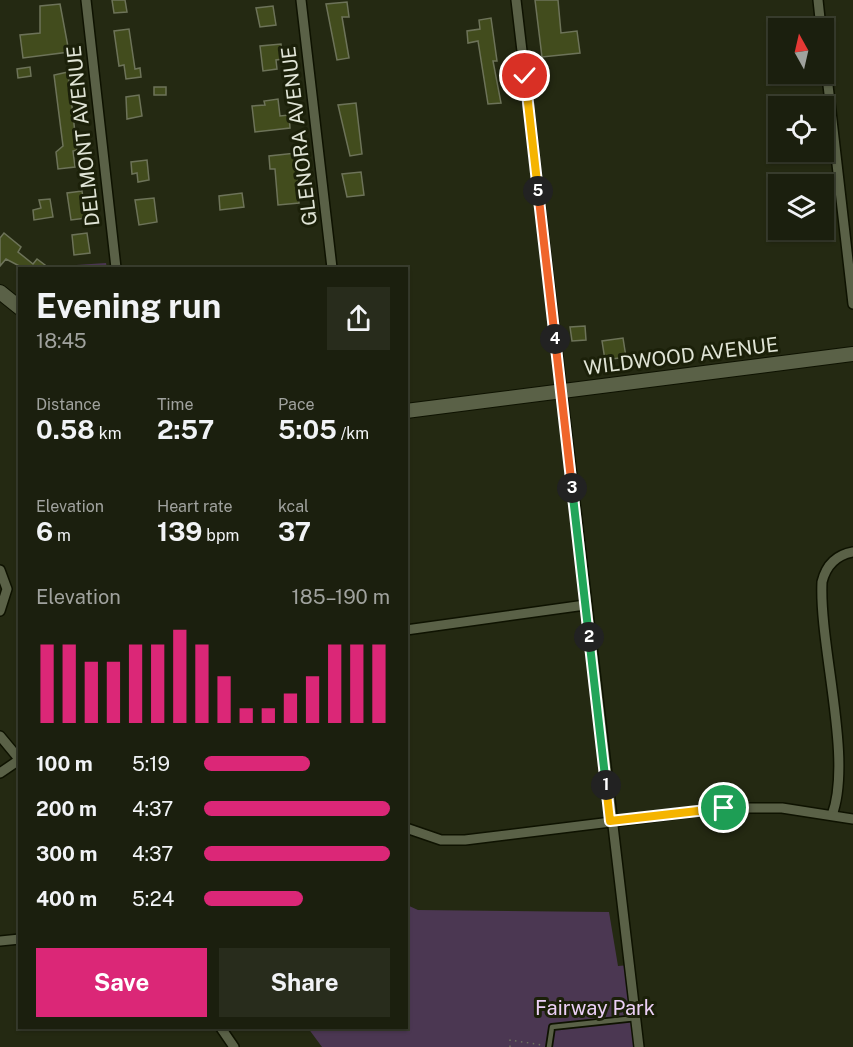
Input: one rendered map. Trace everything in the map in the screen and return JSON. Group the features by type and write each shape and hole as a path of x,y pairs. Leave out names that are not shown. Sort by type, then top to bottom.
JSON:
{"street":[{"name":"DELMONT AVENUE","path":"86,0 116,267"},
{"name":"GLENORA AVENUE","path":"301,0 332,267"},
{"path":"516,0 610,821 639,1047"},
{"path":"818,0 820,18"},
{"path":"828,84 853,304"},
{"path":"0,292 18,306"},
{"name":"WILDWOOD AVENUE","path":"408,411 853,354"},
{"path":"832,815 840,792 839,733 822,582 830,564 845,553 853,552"},
{"path":"0,570 7,589 0,611"},
{"path":"408,630 585,605"},
{"path":"0,736 18,759"},
{"path":"0,773 18,761"},
{"path":"408,829 426,837 455,841 610,821 755,807 853,819"},
{"path":"0,941 18,939"},
{"path":"222,1029 234,1047"}],"lane":[{"path":"549,1047 552,1027 636,1017"}],"path":[{"path":"510,1047 510,1040 539,1044 537,1047"}],"green space":[{"path":"106,263 107,267 71,267"},
{"name":"Fairway Park","path":"408,905 418,910 609,912 618,966 630,965 639,1047 322,1047 309,1029 408,1029"}],"building":[{"path":"112,0 125,0 127,12 114,13"},
{"path":"535,0 558,0 561,33 577,31 580,53 542,57"},
{"path":"347,2 349,17 342,17 349,58 337,60 326,4"},
{"path":"60,4 69,52 23,58 20,35 40,33 40,6"},
{"path":"273,6 276,25 260,27 256,8"},
{"path":"491,18 497,61 493,61 501,103 488,104 478,41 468,43 467,31 480,29 479,20"},
{"path":"129,29 135,69 140,68 141,77 126,79 124,65 119,66 114,31"},
{"path":"281,44 283,59 276,60 277,69 263,71 260,46"},
{"path":"30,67 31,76 18,78 17,69"},
{"path":"68,72 77,150 73,151 75,167 58,169 56,152 63,146 54,75"},
{"path":"154,87 166,87 166,95 154,95"},
{"path":"139,95 142,116 127,119 126,97"},
{"path":"278,99 280,116 289,115 290,128 255,132 252,106 265,105 264,101"},
{"path":"356,103 362,154 350,156 338,105"},
{"path":"296,153 299,203 278,205 275,169 270,169 269,156"},
{"path":"147,160 149,180 138,182 137,173 132,174 131,162"},
{"path":"361,172 364,195 347,197 342,174"},
{"path":"82,191 86,218 71,220 67,193"},
{"path":"242,193 244,207 220,210 219,196"},
{"path":"154,198 157,222 139,225 135,200"},
{"path":"50,199 53,217 34,220 33,210 41,208 39,200"},
{"path":"4,233 21,247 18,252 33,264 37,259 48,267 21,267 6,259 0,266 0,238"},
{"path":"87,233 90,253 74,255 72,235"},
{"path":"585,326 586,340 572,341 570,327"},
{"path":"623,338 626,357 605,360 602,341"}],"route":[{"path":"525,76 610,821 724,808"}]}
